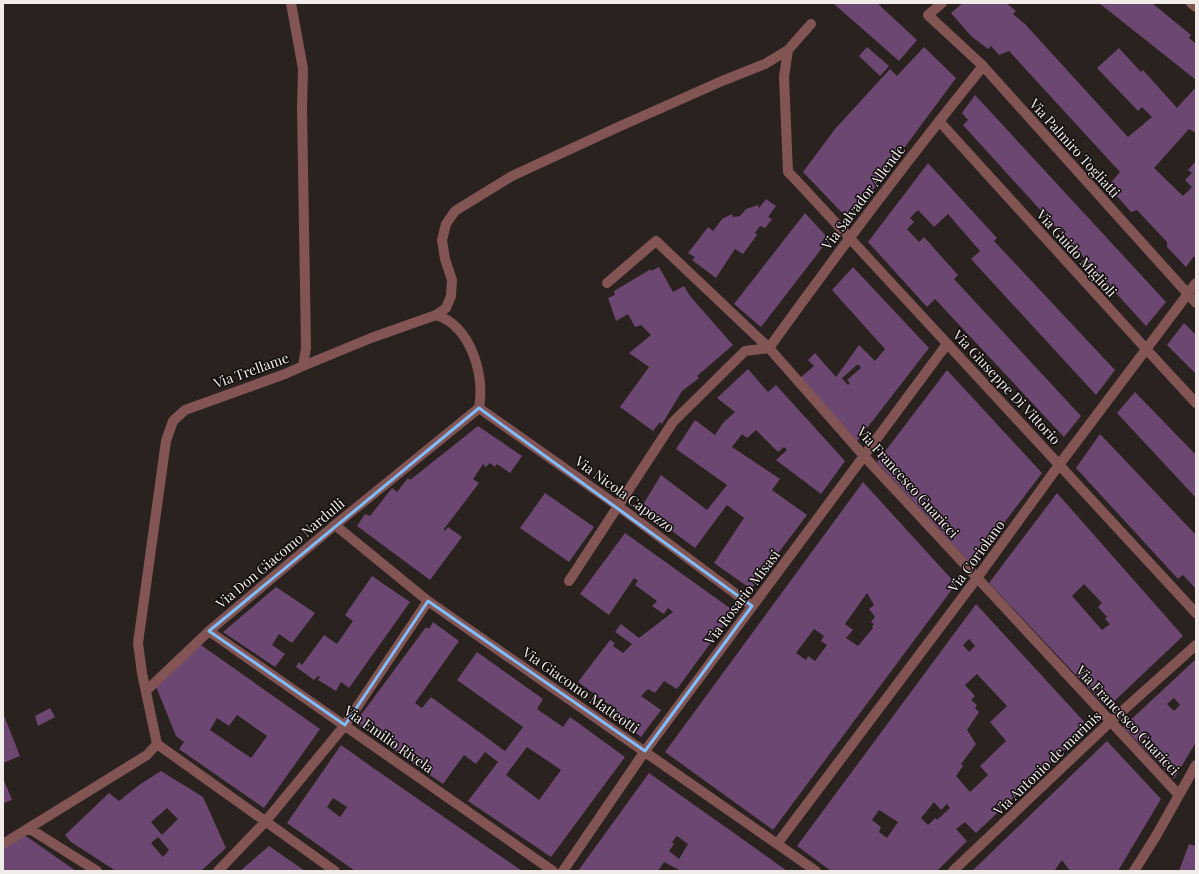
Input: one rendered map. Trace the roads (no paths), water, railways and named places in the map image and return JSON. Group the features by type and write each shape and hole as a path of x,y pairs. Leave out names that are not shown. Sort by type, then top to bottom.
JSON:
{"street":[{"name":"Via Trellame","path":"146,691 138,643 166,441 173,421 184,410 285,374 303,366 306,348 302,108 303,69 291,3"},
{"name":"Via Palmiro Togliatti","path":"942,3 928,15 983,66 1196,304"},
{"path":"1191,3 1196,7"},
{"path":"303,366 371,338 436,315 446,308 451,296 452,280 445,259 442,240 446,224 455,211 512,176 722,81 765,64 788,50 811,24"},
{"name":"Via Giuseppe Di Vittorio","path":"788,50 784,77 788,172 1196,613"},
{"name":"Via Salvador Allende","path":"769,348 849,237 983,66"},
{"name":"Via Guido Miglioli","path":"939,121 1196,403"},
{"name":"Via Francesco Guaricci","path":"607,283 656,241 769,348 864,456 1179,795"},
{"name":"Via Coriolano","path":"777,844 1196,283"},
{"path":"436,315 446,318 459,329 471,346 479,375 482,394 479,408"},
{"name":"Via Rosario Misasi","path":"563,871 645,751 948,344"},
{"path":"569,581 673,422 745,351 769,348"},
{"name":"Via Nicola Capozzo","path":"479,408 618,506 752,606"},
{"name":"Via Don Giacomo Nardulli","path":"146,691 209,631 335,525 479,408"},
{"name":"Via Giacomo Matteotti","path":"335,525 428,601 816,871"},
{"path":"218,871 265,822 345,725 428,601"},
{"name":"Via Emilio Rivela","path":"209,631 553,871"},
{"name":"Via Antonio de marinis","path":"954,871 1110,722 1196,645"},
{"path":"146,691 157,744 335,871"},
{"path":"3,844 30,829 147,755 157,744"},
{"path":"1134,871 1156,836 1196,765"},
{"path":"30,829 97,871"}]}
